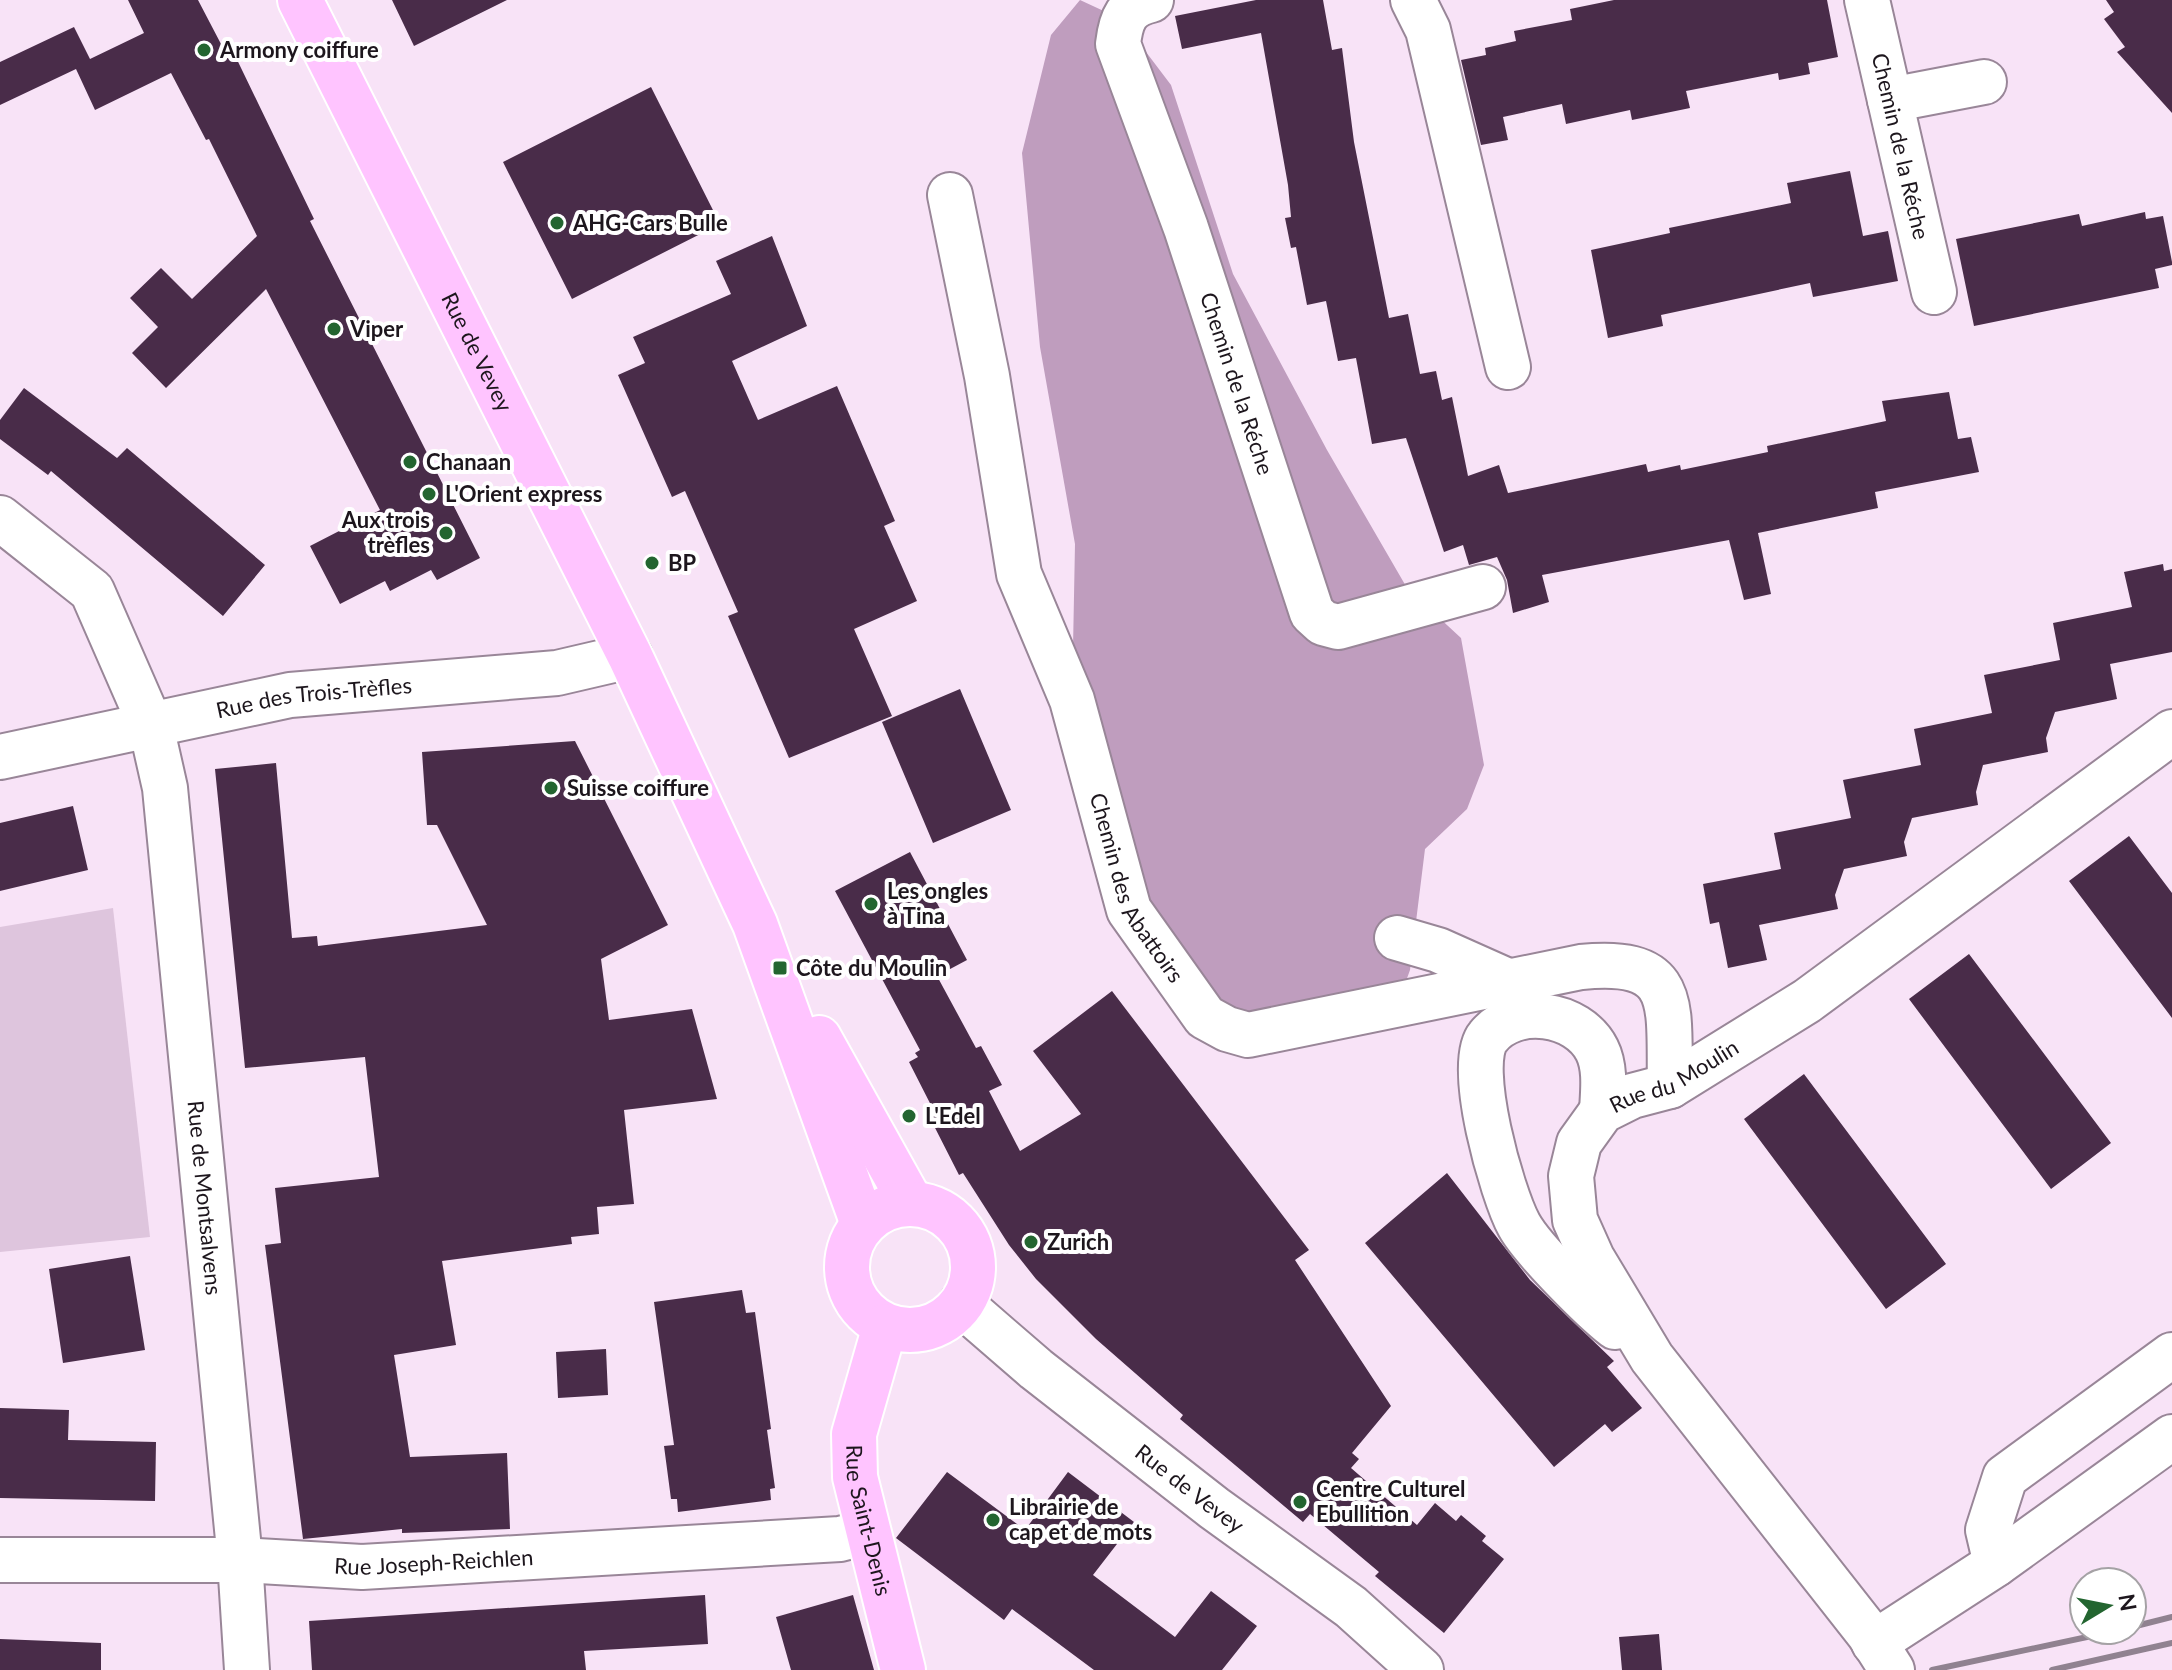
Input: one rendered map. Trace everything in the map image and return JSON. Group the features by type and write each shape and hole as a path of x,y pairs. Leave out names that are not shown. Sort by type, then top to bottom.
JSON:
{"main road":[{"name":"Rue de Vevey","path":"300,0 630,656 755,924 911,1203"},
{"name":"Rue de Vevey","path":"755,924 863,1224"},
{"path":"911,1203 932,1207 952,1219 967,1238 974,1263 971,1287 961,1304 947,1318 929,1328 905,1330 885,1326 865,1312 853,1294 847,1273 850,1248 863,1224 880,1211 911,1203"},
{"name":"Rue Saint-Denis","path":"885,1326 854,1434 855,1477 903,1670"}],"street":[{"name":"Chemin de la Réche","path":"1151,0 1136,4 1121,19 1118,44 1186,228 1312,613 1323,623 1338,627 1483,587"},
{"path":"1413,0 1428,30 1508,367"},
{"name":"Chemin de la Réche","path":"1867,0 1934,292"},
{"path":"1890,100 1984,82"},
{"name":"Chemin des Abattoirs","path":"950,195 987,376 1019,574 1072,700 1129,910 1205,1017 1227,1029 1248,1035 1581,967 1611,964 1636,967 1652,976 1662,990 1668,1023 1670,1086"},
{"name":"Rue de Montsalvens","path":"0,518 92,591 151,726 165,788 240,1560 247,1670"},
{"name":"Rue des Trois-Trèfles","path":"0,757 290,695 557,673 630,656"},
{"name":"Rue du Moulin","path":"1883,1656 1652,1358 1592,1258 1575,1220 1571,1176 1579,1143 1602,1111 1632,1096 1670,1086 1807,1001 2172,732"},
{"path":"1397,938 1438,950 1512,983"},
{"path":"1602,1111 1603,1075 1598,1051 1582,1030 1565,1021 1544,1016 1502,1024 1486,1038 1479,1056 1490,1141 1519,1226 1596,1311 1652,1358"},
{"name":"Rue de Vevey","path":"961,1304 1047,1378 1214,1508 1351,1607 1421,1670"},
{"path":"1996,1564 1988,1530 2005,1477 2172,1355"},
{"path":"1883,1656 1996,1564 2172,1437"},
{"name":"Rue Joseph-Reichlen","path":"0,1560 240,1560 362,1567 840,1539 867,1532"}],"shaded area":[{"path":"1080,0 1121,19 1171,85 1233,274 1327,450 1407,588 1461,638 1484,765 1467,809 1425,849 1410,970 1397,1006 1248,1035 1129,910 1072,700 1075,544 1040,347 1022,153 1051,35"},
{"path":"113,908 150,1237 0,1252 0,927"}],"building":[{"path":"128,0 198,0 221,44 228,41 314,219 310,221 480,558 437,580 431,570 390,591 385,581 340,604 310,546 380,510 266,289 166,388 132,353 158,327 130,298 161,268 192,299 257,236 209,139 206,140 171,73 95,110 76,69 0,105 0,62 74,27 90,59 144,33"},
{"path":"392,0 507,0 414,46"},
{"path":"1256,0 1323,0 1332,50 1342,48 1354,142 1389,318 1408,314 1420,374 1436,371 1442,400 1452,397 1468,476 1499,465 1508,493 1646,464 1648,472 1680,465 1681,470 1768,452 1767,446 1886,421 1882,401 1949,392 1958,439 1971,437 1979,472 1875,492 1878,508 1758,533 1771,594 1744,600 1729,540 1542,575 1549,602 1513,613 1507,580 1497,557 1469,565 1463,545 1444,552 1406,438 1372,444 1356,358 1338,361 1326,301 1307,305 1296,247 1291,248 1285,218 1291,217 1288,185 1261,33 1182,49 1175,16"},
{"path":"1614,0 1827,0 1838,57 1808,63 1810,74 1779,80 1778,73 1686,91 1690,108 1632,120 1630,110 1566,124 1562,104 1503,117 1508,140 1481,145 1461,60 1486,55 1485,48 1516,41 1514,31 1572,20 1570,9"},
{"path":"2106,0 2172,0 2172,113 2117,52 2125,47 2104,19 2114,12"},
{"path":"651,87 720,224 572,299 503,162"},
{"path":"1850,171 1863,236 1888,231 1898,281 1813,297 1810,283 1661,315 1663,326 1608,338 1591,250 1670,233 1669,228 1791,203 1787,183"},
{"path":"2145,212 2146,219 2163,216 2172,262 2172,265 2155,269 2159,288 1974,326 1956,239 2079,214 2082,226"},
{"path":"772,236 807,326 732,361 758,420 837,386 895,521 884,526 917,601 854,629 892,716 789,758 728,616 738,612 685,491 672,497 618,375 645,363 633,337 731,294 716,261"},
{"path":"24,388 117,458 127,448 265,565 223,616 51,471 48,475 0,439 0,420"},
{"path":"2163,564 2164,571 2172,569 2172,652 2110,664 2117,699 2055,712 2046,738 2048,752 1983,765 1976,792 1978,805 1912,818 1904,842 1907,856 1844,869 1835,895 1838,909 1759,925 1767,960 1728,968 1719,922 1710,924 1703,884 1781,869 1774,833 1851,818 1843,780 1921,765 1914,729 1992,713 1984,675 2060,660 2053,623 2132,607 2124,572"},
{"path":"960,689 1011,810 933,843 882,722"},
{"path":"575,741 668,925 601,959 609,1020 692,1009 717,1099 624,1110 634,1204 597,1207 599,1234 571,1237 572,1244 442,1261 456,1345 394,1355 410,1457 507,1453 510,1529 402,1533 402,1529 303,1539 265,1245 281,1243 275,1188 379,1177 365,1057 245,1068 215,769 276,763 292,938 317,936 318,946 487,925 437,825 427,825 422,752"},
{"path":"73,806 88,870 0,891 0,823"},
{"path":"2129,836 2172,893 2172,1018 2069,881"},
{"path":"910,852 967,960 937,976 976,1048 981,1046 1002,1085 989,1091 1020,1151 1081,1114 1033,1051 1112,991 1309,1250 1295,1260 1391,1406 1352,1453 1359,1459 1351,1468 1417,1525 1435,1503 1456,1521 1461,1515 1486,1536 1482,1541 1504,1559 1444,1633 1375,1576 1379,1572 1310,1514 1303,1522 1180,1419 1183,1415 1096,1339 1036,1279 1009,1245 963,1173 959,1175 930,1118 936,1115 909,1062 918,1057 915,1053 920,1050 835,891"},
{"path":"1969,954 2111,1143 2051,1189 1909,999"},
{"path":"1804,1074 1946,1264 1886,1309 1744,1119"},
{"path":"1447,1173 1530,1280 1614,1361 1607,1367 1642,1408 1612,1432 1605,1424 1554,1467 1365,1243"},
{"path":"130,1256 145,1350 63,1363 49,1269"},
{"path":"742,1290 746,1313 755,1312 771,1429 767,1430 775,1488 770,1489 771,1500 678,1512 677,1499 671,1499 664,1446 674,1445 654,1302"},
{"path":"606,1349 608,1395 558,1398 556,1352"},
{"path":"0,1408 69,1410 68,1440 156,1442 155,1501 0,1498"},
{"path":"947,1472 1025,1530 1068,1472 1134,1522 1093,1575 1175,1637 1211,1591 1257,1626 1222,1670 1094,1670 1012,1609 1004,1620 896,1538"},
{"path":"705,1595 708,1644 584,1651 586,1670 312,1670 309,1621"},
{"path":"853,1595 874,1670 791,1670 776,1617"},
{"path":"1659,1634 1662,1670 1622,1670 1619,1637"},
{"path":"0,1639 101,1643 101,1670 0,1670"}],"railway":[{"path":"2148,1623 2172,1617"},
{"path":"1932,1670 2068,1641"},
{"path":"2052,1670 2172,1643"}],"place":[{"name":"Armony coiffure","path":"204,50"},
{"name":"AHG-Cars Bulle","path":"557,223"},
{"name":"Viper","path":"334,329"},
{"name":"Chanaan","path":"410,462"},
{"name":"L'Orient express","path":"429,494"},
{"name":"Aux trois trèfles","path":"446,533"},
{"name":"BP","path":"652,563"},
{"name":"Suisse coiffure","path":"551,788"},
{"name":"Les ongles à Tina","path":"871,904"},
{"name":"Côte du Moulin","path":"780,968"},
{"name":"L'Edel","path":"909,1116"},
{"name":"Zurich","path":"1031,1242"},
{"name":"Centre Culturel Ebullition","path":"1300,1502"},
{"name":"Librairie de cap et de mots","path":"993,1520"}]}
